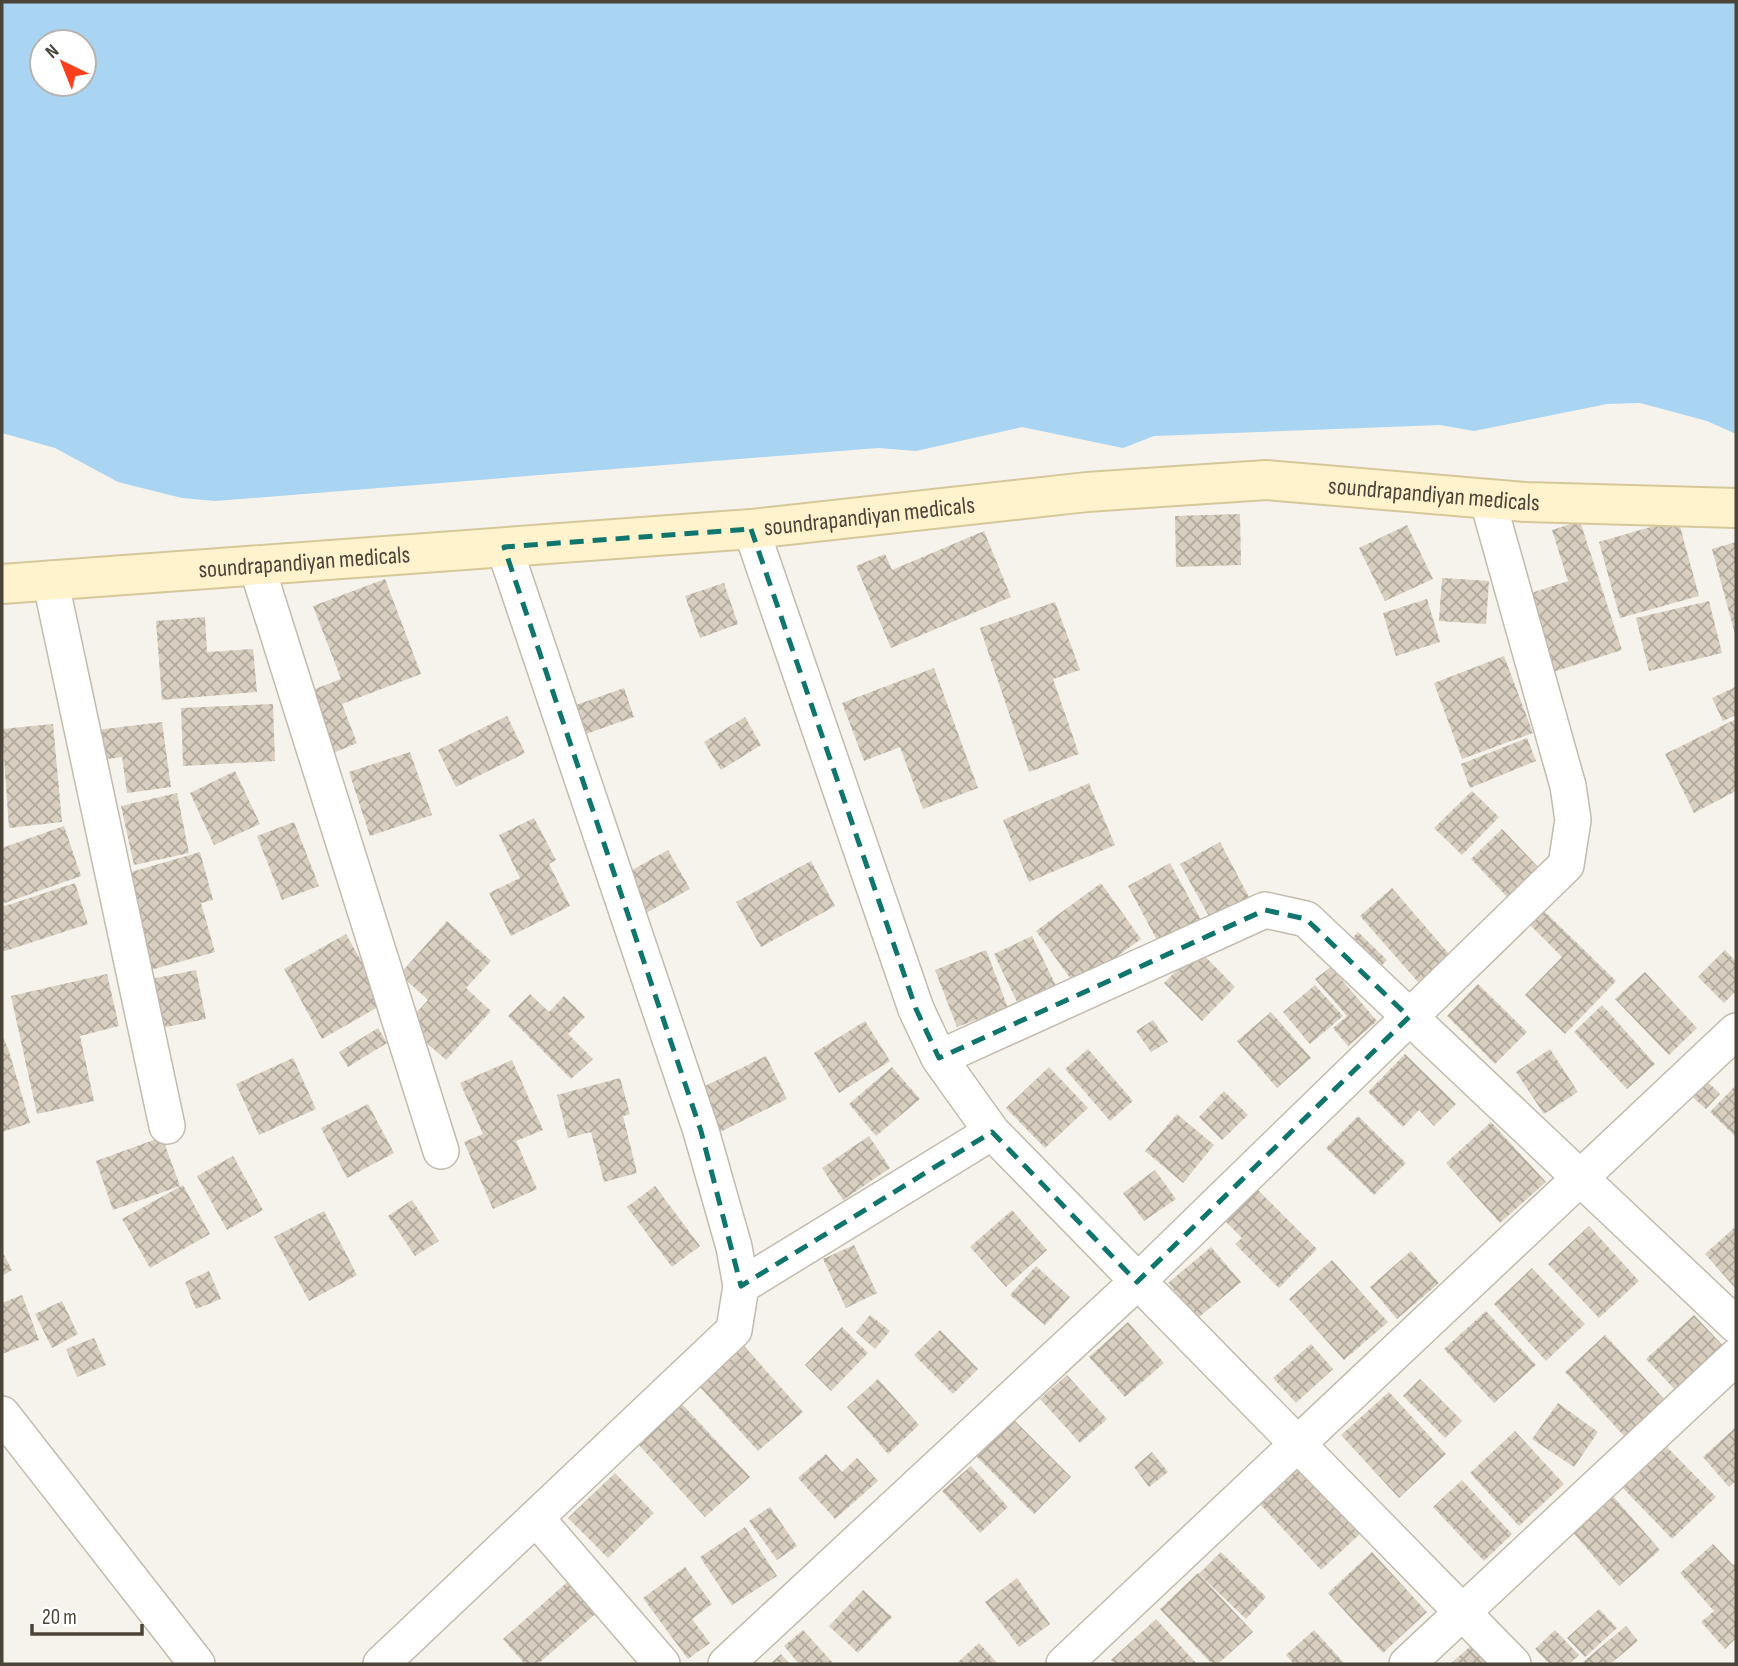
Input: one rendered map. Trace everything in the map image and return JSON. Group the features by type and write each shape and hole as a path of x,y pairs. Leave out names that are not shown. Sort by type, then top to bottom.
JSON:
{"main road":[{"name":"soundrapandiyan medicals","path":"2,584 751,529 1087,492 1266,480 1487,498 1736,508"}],"street":[{"path":"726,1664 1136,1282 1566,866 1573,820 1568,786 1487,498"},
{"path":"751,529 916,1009 939,1058 992,1132 1296,1446 1513,1664"},
{"path":"382,1664 734,1330 741,1286 734,1247 701,1131 504,547"},
{"path":"256,564 441,1151"},
{"path":"50,579 167,1126"},
{"path":"939,1058 1265,910 1306,919 1581,1175 1736,1325"},
{"path":"1064,1664 1736,1031"},
{"path":"741,1286 992,1132"},
{"path":"1407,1664 1736,1357"},
{"path":"2,1414 197,1664"},
{"path":"536,1518 662,1664"}],"highlighted area":[{"path":"751,529 916,1009 939,1058 1265,910 1306,919 1409,1017 1137,1282 992,1132 741,1286 701,1131 504,547"}],"water":[{"path":"2,2 1736,2 1736,434 1707,421 1640,403 1607,404 1474,431 1440,425 1154,436 1123,448 1022,427 916,451 878,448 215,501 182,498 118,482 55,448 2,433"}],"building":[{"path":"1240,514 1241,565 1176,567 1175,516"},
{"path":"1678,519 1699,596 1620,618 1599,542"},
{"path":"1580,521 1622,650 1553,672 1528,594 1568,581 1552,530"},
{"path":"1407,525 1433,579 1385,601 1359,548"},
{"path":"984,531 1011,597 891,648 856,566 885,554 892,570"},
{"path":"1736,542 1736,634 1735,634 1712,549"},
{"path":"1442,578 1489,581 1486,624 1439,621"},
{"path":"385,579 421,674 342,704 357,743 331,754 307,692 341,679 313,606"},
{"path":"724,583 738,624 700,638 685,596"},
{"path":"1427,599 1440,642 1396,656 1383,613"},
{"path":"1709,601 1722,653 1649,671 1636,618"},
{"path":"1055,602 1080,670 1053,679 1079,754 1029,772 980,628"},
{"path":"205,617 207,652 253,649 257,692 162,700 156,621"},
{"path":"1504,656 1533,733 1462,759 1434,683"},
{"path":"934,668 978,788 923,809 900,747 864,761 842,703"},
{"path":"1735,687 1736,715 1723,721 1712,698"},
{"path":"624,688 634,717 586,734 576,705"},
{"path":"273,704 275,761 183,766 181,708"},
{"path":"507,716 525,753 456,787 438,750"},
{"path":"745,717 761,745 721,770 704,742"},
{"path":"1736,719 1736,791 1694,813 1665,754"},
{"path":"162,722 171,787 127,793 122,757 94,761 89,731"},
{"path":"53,724 62,822 9,828 2,729"},
{"path":"1527,738 1536,761 1470,788 1461,764"},
{"path":"410,752 432,815 370,836 349,772"},
{"path":"235,771 260,824 214,845 190,793"},
{"path":"1089,783 1115,845 1029,882 1003,820"},
{"path":"1472,791 1499,817 1462,855 1434,828"},
{"path":"177,793 189,853 134,865 121,806"},
{"path":"534,818 556,860 549,864 570,906 511,936 489,893 520,878 499,835"},
{"path":"294,822 319,886 282,900 257,836"},
{"path":"64,826 81,876 2,904 2,848"},
{"path":"1502,829 1542,871 1511,901 1471,859"},
{"path":"1220,842 1250,899 1211,920 1180,864"},
{"path":"668,850 690,889 646,913 625,874"},
{"path":"200,852 213,900 201,903 215,952 147,971 121,875"},
{"path":"811,861 835,906 761,947 736,902"},
{"path":"1170,863 1201,920 1159,944 1128,886"},
{"path":"75,883 88,924 2,952 2,907"},
{"path":"1101,883 1141,939 1076,986 1036,931"},
{"path":"1392,888 1450,955 1418,982 1360,916"},
{"path":"1544,911 1616,981 1565,1034 1525,995 1562,957 1530,925"},
{"path":"447,921 491,961 466,988 491,1011 446,1060 406,1024 428,1000 400,974"},
{"path":"1358,932 1387,960 1376,971 1347,944"},
{"path":"346,934 385,1003 322,1039 284,969"},
{"path":"1032,936 1057,988 1019,1006 994,954"},
{"path":"1198,949 1235,987 1202,1021 1164,983"},
{"path":"986,950 1008,1008 957,1027 935,970"},
{"path":"1725,950 1736,962 1736,991 1724,1003 1698,977"},
{"path":"1331,967 1377,1021 1348,1046 1333,1028 1347,1016 1315,979"},
{"path":"196,970 206,1019 151,1030 141,981"},
{"path":"1645,972 1697,1028 1669,1055 1615,999"},
{"path":"107,974 119,1026 80,1036 94,1101 37,1114 11,996"},
{"path":"1478,984 1527,1032 1495,1064 1447,1016"},
{"path":"1315,985 1343,1016 1310,1044 1283,1012"},
{"path":"530,994 549,1012 564,996 585,1017 568,1034 593,1059 571,1079 508,1016"},
{"path":"1602,1005 1655,1064 1627,1089 1574,1032"},
{"path":"1271,1012 1311,1058 1277,1088 1237,1041"},
{"path":"1153,1020 1168,1042 1151,1052 1136,1031"},
{"path":"865,1021 890,1061 839,1093 814,1053"},
{"path":"378,1028 387,1043 348,1067 339,1052"},
{"path":"2,1036 30,1123 2,1132"},
{"path":"1088,1049 1133,1101 1110,1121 1065,1069"},
{"path":"1550,1049 1578,1092 1544,1114 1516,1072"},
{"path":"1405,1054 1456,1104 1434,1126 1419,1110 1403,1127 1368,1092"},
{"path":"766,1056 787,1099 720,1132 699,1089"},
{"path":"293,1058 316,1109 259,1135 236,1084"},
{"path":"512,1060 543,1130 516,1141 537,1189 493,1209 464,1142 483,1134 460,1083"},
{"path":"892,1067 920,1099 876,1136 849,1104"},
{"path":"1049,1067 1088,1108 1045,1148 1006,1108"},
{"path":"620,1078 630,1114 623,1116 637,1173 604,1182 591,1132 568,1138 557,1095"},
{"path":"1704,1078 1720,1094 1706,1109 1689,1094"},
{"path":"1736,1085 1736,1137 1710,1112"},
{"path":"1224,1091 1248,1115 1222,1140 1199,1117"},
{"path":"368,1104 394,1153 347,1178 321,1128"},
{"path":"1177,1114 1214,1145 1183,1183 1145,1151"},
{"path":"1358,1116 1406,1163 1374,1195 1326,1148"},
{"path":"1491,1122 1546,1182 1500,1223 1446,1163"},
{"path":"869,1136 890,1168 843,1200 822,1168"},
{"path":"162,1137 180,1186 113,1210 96,1161"},
{"path":"233,1156 263,1210 227,1230 197,1176"},
{"path":"1155,1170 1176,1199 1144,1221 1123,1193"},
{"path":"1247,1179 1317,1249 1279,1288 1235,1244 1242,1238 1215,1211"},
{"path":"183,1185 210,1234 150,1268 122,1219"},
{"path":"655,1186 700,1246 672,1267 627,1207"},
{"path":"412,1200 439,1241 415,1256 388,1216"},
{"path":"1012,1210 1047,1250 1006,1287 970,1247"},
{"path":"324,1211 357,1275 309,1301 274,1237"},
{"path":"1589,1226 1639,1281 1599,1318 1548,1264"},
{"path":"1734,1228 1736,1231 1736,1289 1705,1254"},
{"path":"854,1245 877,1293 846,1308 823,1259"},
{"path":"1211,1247 1241,1282 1198,1318 1168,1283"},
{"path":"2,1251 12,1270 2,1276"},
{"path":"1411,1251 1439,1283 1397,1319 1370,1287"},
{"path":"1332,1260 1388,1322 1344,1360 1289,1299"},
{"path":"1036,1266 1070,1297 1045,1325 1010,1295"},
{"path":"1532,1268 1585,1324 1546,1361 1494,1304"},
{"path":"209,1271 221,1299 196,1309 185,1282"},
{"path":"22,1295 39,1340 2,1354 2,1303"},
{"path":"62,1301 78,1334 52,1348 35,1314"},
{"path":"1486,1311 1536,1365 1494,1403 1444,1349"},
{"path":"870,1315 890,1331 875,1349 856,1332"},
{"path":"1694,1315 1727,1350 1679,1394 1646,1359"},
{"path":"1128,1322 1164,1363 1125,1397 1089,1357"},
{"path":"842,1327 868,1353 831,1391 805,1365"},
{"path":"940,1330 978,1369 953,1394 914,1355"},
{"path":"1605,1335 1665,1400 1625,1437 1565,1372"},
{"path":"94,1338 106,1365 77,1377 66,1349"},
{"path":"1311,1344 1333,1369 1296,1403 1273,1378"},
{"path":"744,1346 803,1412 758,1451 699,1386"},
{"path":"1067,1375 1107,1419 1080,1443 1040,1399"},
{"path":"878,1379 919,1425 888,1454 847,1407"},
{"path":"1420,1379 1462,1421 1445,1438 1403,1396"},
{"path":"1389,1392 1446,1454 1399,1498 1341,1435"},
{"path":"680,1402 750,1477 705,1517 636,1442"},
{"path":"1558,1403 1598,1432 1574,1467 1532,1439"},
{"path":"1009,1415 1071,1477 1034,1514 972,1452"},
{"path":"1736,1427 1736,1481 1729,1487 1703,1457"},
{"path":"1515,1431 1564,1484 1519,1526 1470,1473"},
{"path":"1665,1445 1716,1497 1672,1539 1621,1486"},
{"path":"1152,1452 1168,1472 1149,1487 1134,1467"},
{"path":"826,1454 842,1472 857,1458 878,1481 835,1519 798,1478"},
{"path":"971,1466 1008,1507 980,1533 942,1491"},
{"path":"1299,1468 1360,1534 1321,1570 1260,1504"},
{"path":"615,1473 654,1513 608,1558 568,1518"},
{"path":"1462,1480 1512,1534 1484,1561 1433,1507"},
{"path":"1611,1494 1660,1550 1619,1586 1571,1530"},
{"path":"770,1507 797,1546 777,1560 749,1521"},
{"path":"745,1527 777,1576 732,1605 700,1557"},
{"path":"1713,1544 1733,1565 1736,1562 1736,1638 1725,1649 1701,1622 1714,1611 1680,1573"},
{"path":"1221,1552 1266,1597 1246,1619 1199,1574"},
{"path":"1372,1552 1427,1612 1383,1653 1328,1593"},
{"path":"685,1567 712,1604 692,1619 710,1643 688,1659 643,1598"},
{"path":"1198,1573 1253,1632 1218,1664 1212,1664 1160,1609"},
{"path":"572,1578 600,1610 538,1664 525,1664 503,1639"},
{"path":"1017,1578 1050,1624 1019,1647 985,1602"},
{"path":"863,1590 892,1617 858,1653 829,1626"},
{"path":"1599,1609 1617,1628 1585,1657 1567,1638"},
{"path":"1156,1619 1197,1664 1115,1664 1111,1660"},
{"path":"1626,1626 1638,1641 1610,1664 1583,1662"},
{"path":"803,1630 834,1664 799,1664 784,1646"},
{"path":"1314,1630 1345,1664 1294,1664 1286,1655"},
{"path":"1555,1630 1579,1655 1569,1664 1550,1664 1535,1649"},
{"path":"979,1643 998,1664 956,1664"},
{"path":"1472,1645 1490,1664 1450,1664"},
{"path":"781,1654 790,1664 770,1664"}]}
